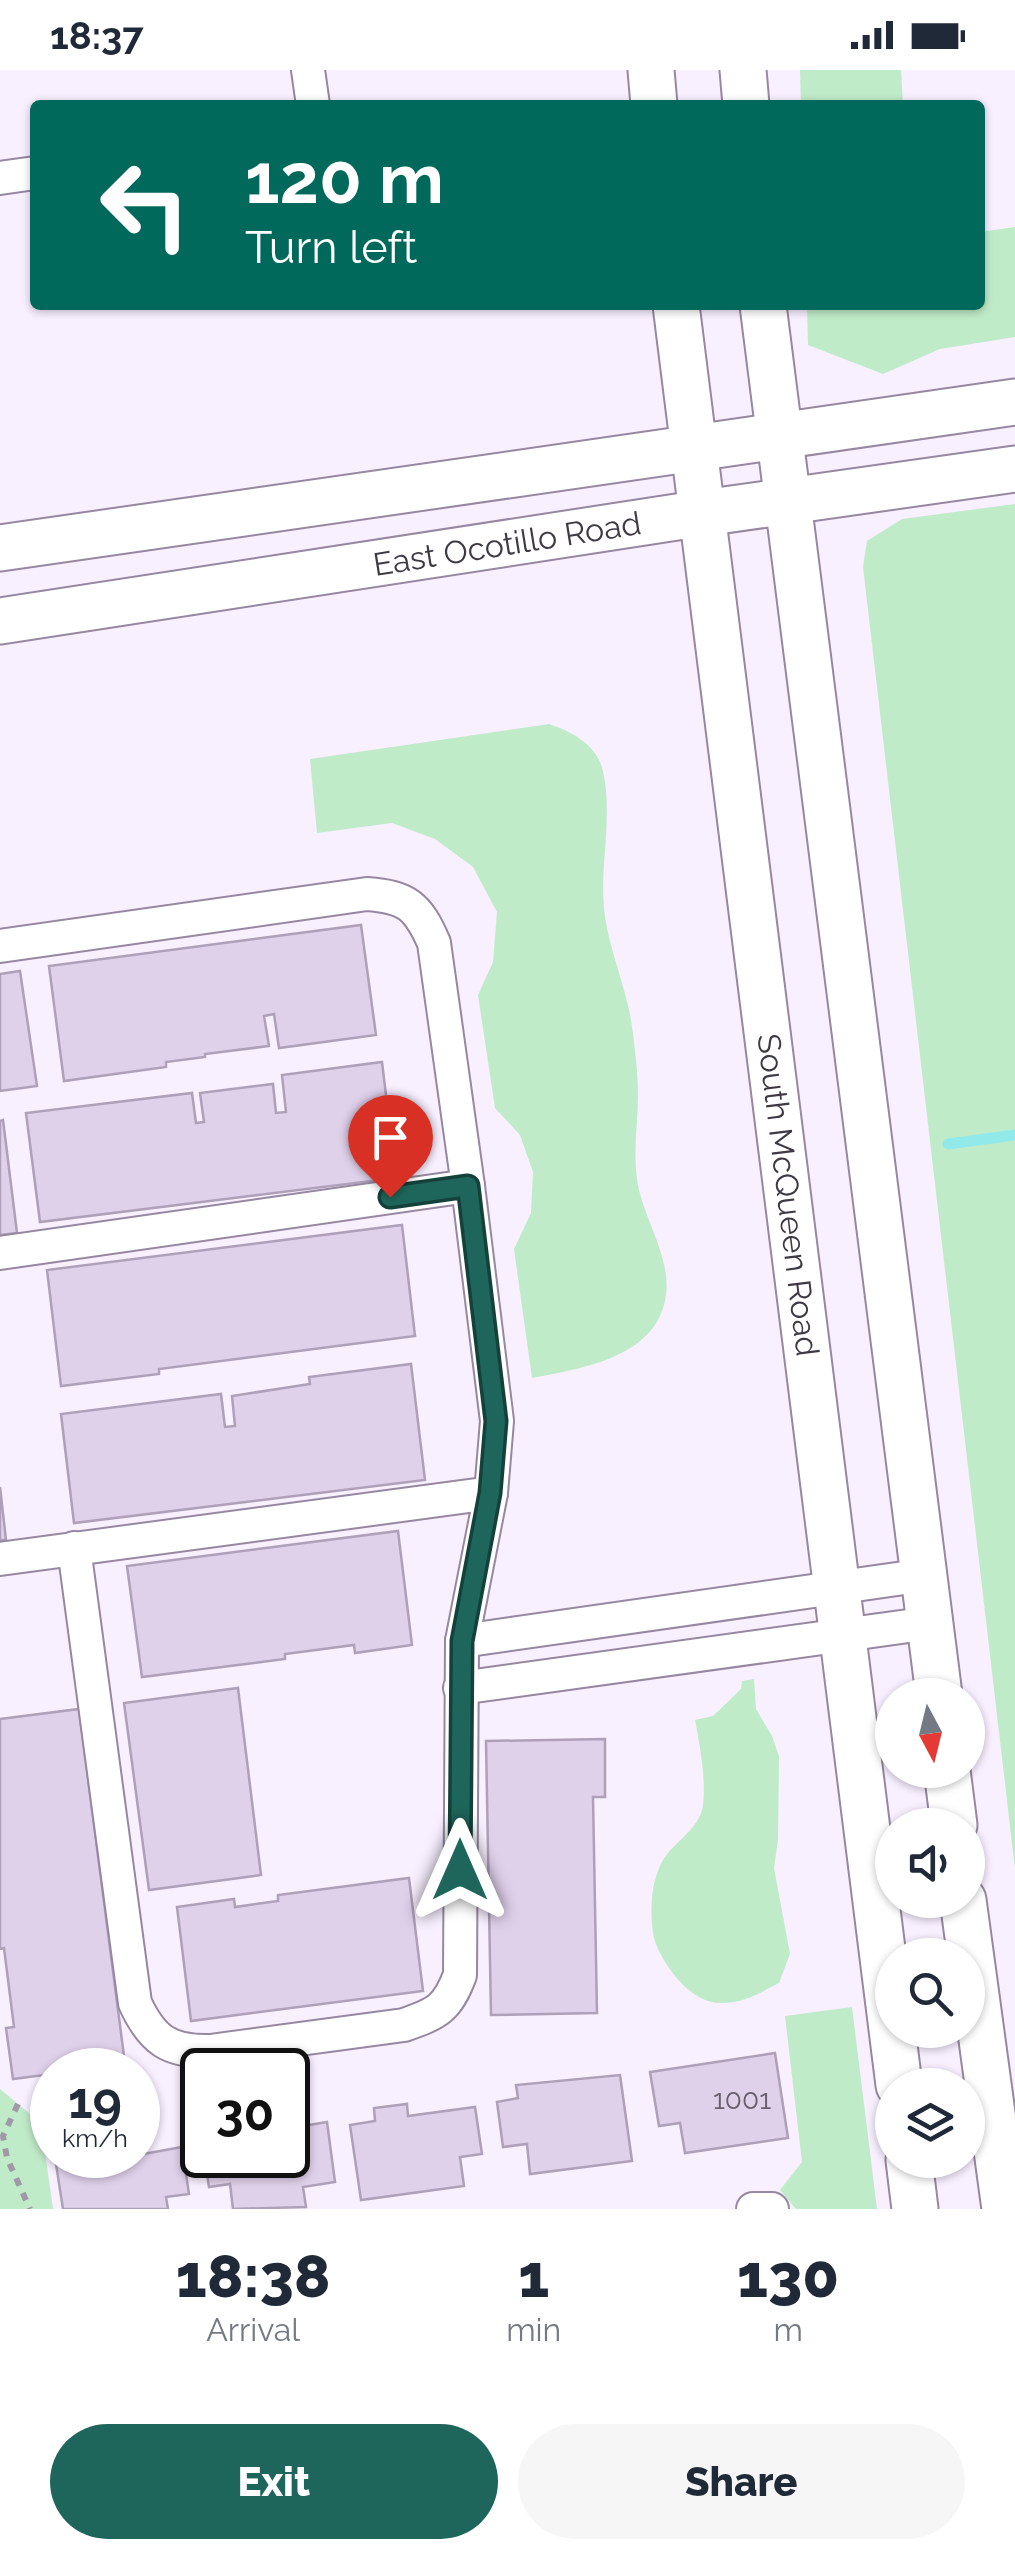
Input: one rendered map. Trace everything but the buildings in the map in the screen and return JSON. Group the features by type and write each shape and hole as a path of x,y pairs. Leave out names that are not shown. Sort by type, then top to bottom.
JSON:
{"main road":[{"path":"651,70 654,100"},
{"path":"744,70 746,100"},
{"name":"South McQueen Road","path":"677,310 897,2068"},
{"path":"764,310 936,1678"},
{"name":"East Ocotillo Road","path":"0,548 1015,402"},
{"name":"East Ocotillo Road","path":"0,622 703,513 1015,470"},
{"path":"965,1918 1005,2209"},
{"path":"911,2178 915,2209"}],"street":[{"path":"308,70 312,100"},
{"path":"0,178 30,174"},
{"path":"0,946 367,894 397,896 422,916 434,943 494,1378 496,1421 490,1493 462,1641 460,1975 451,1999 430,2016 404,2025 210,2051 186,2051 166,2044 145,2024 136,2003 74,1548"},
{"path":"0,1253 468,1186"},
{"path":"0,1558 490,1493"},
{"path":"462,1641 926,1575"},
{"path":"629,1617 635,1664"},
{"path":"460,1688 930,1623"}],"path":[{"path":"18,2104 3,2136 7,2158 30,2209"}],"green space":[{"path":"800,70 901,70 903,100 801,100"},
{"path":"1015,227 1015,337 940,349 883,374 808,345 807,310 985,310 985,231"},
{"path":"1015,504 1015,1869 863,567 867,541 902,519"},
{"path":"549,724 583,741 603,771 607,805 604,908 634,1044 638,1087 637,1179 667,1282 659,1318 636,1344 603,1361 532,1378 514,1249 531,1213 533,1172 520,1135 495,1108 478,995 493,962 497,912 473,867 435,839 392,823 317,833 310,759"},
{"path":"754,1679 756,1709 779,1756 774,1868 790,1954 779,1983 745,1999 711,2002 682,1983 660,1954 652,1928 653,1892 656,1875 667,1854 694,1826 701,1812 703,1773 695,1720 713,1716 741,1689 742,1681"},
{"path":"852,2007 877,2209 796,2209 780,2190 802,2162 785,2016"},
{"path":"0,2089 30,2114 30,2178 49,2178 53,2209 0,2209"}],"waterway":[{"path":"948,1144 1015,1135"}],"route":[{"path":"390,1197 468,1186 494,1378 495,1459 462,1641 460,1870"}]}
